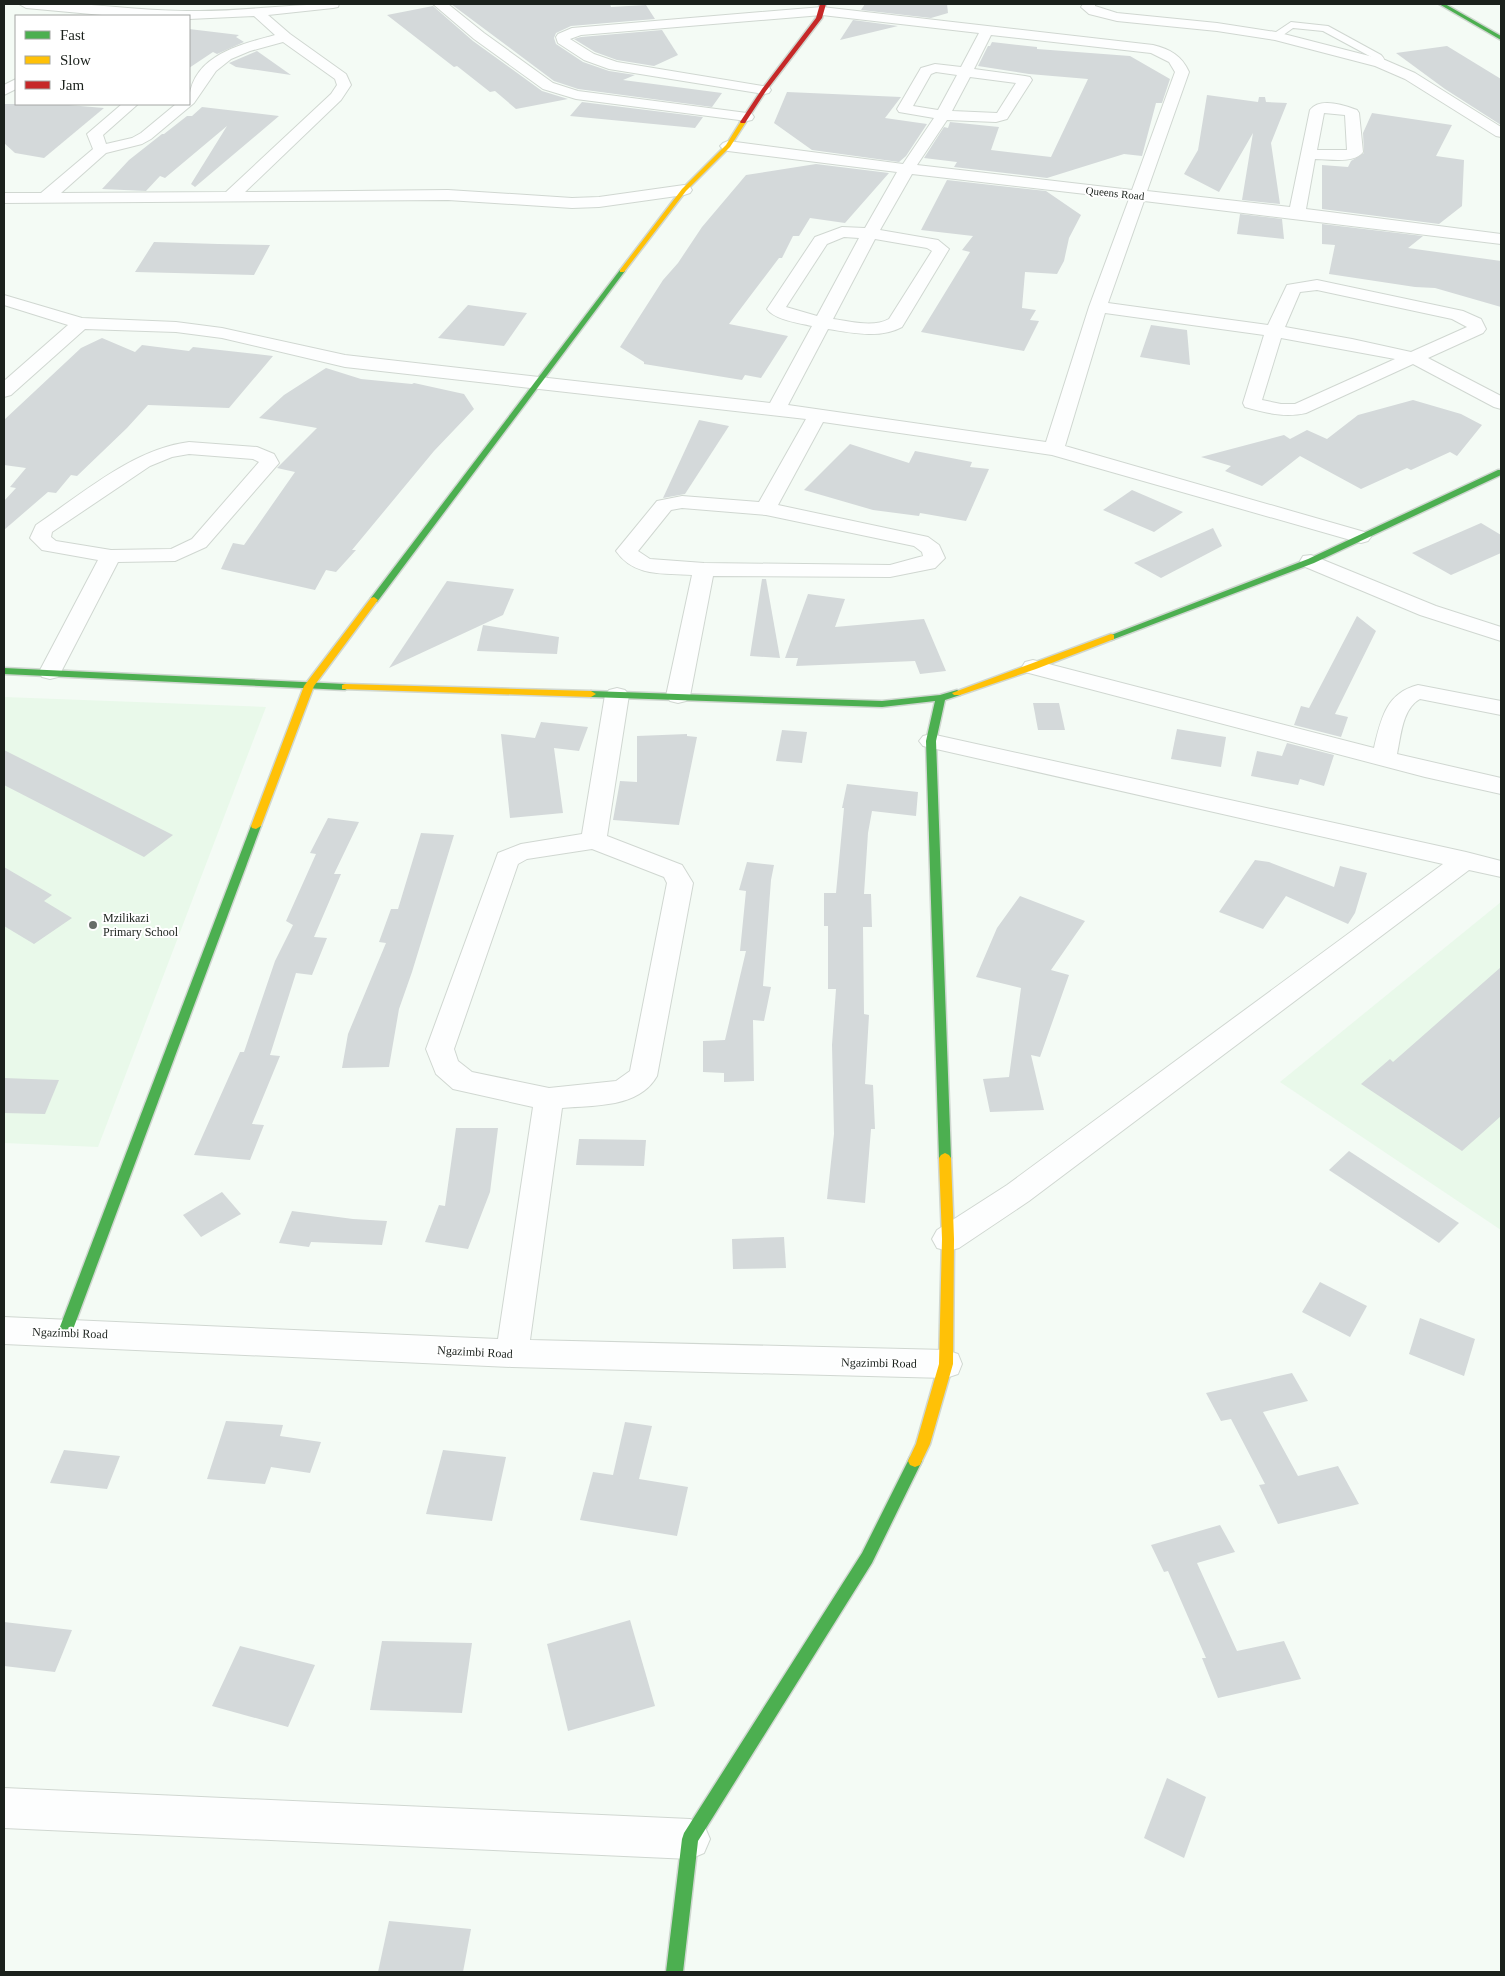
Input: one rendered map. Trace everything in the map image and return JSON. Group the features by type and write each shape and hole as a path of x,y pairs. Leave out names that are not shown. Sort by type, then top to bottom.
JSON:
{"street":[{"path":"26,4 121,15"},
{"path":"189,15 333,4"},
{"path":"440,4 548,86 576,95 747,117"},
{"path":"1089,4 1088,7 1094,11 1117,17 1217,27 1276,36 1380,63 1410,76 1501,133"},
{"path":"1442,4 1501,38"},
{"path":"764,90 614,66 589,57 563,40 562,37 572,32 822,7 987,30 1154,49 1171,56 1175,60 1182,72 1098,307 1054,449"},
{"path":"65,1332 309,686 684,190 728,146 764,90 819,18 822,7"},
{"path":"230,197 336,97 344,85 341,77 282,34 256,11"},
{"path":"190,19 236,26"},
{"path":"253,28 282,34"},
{"path":"776,409 870,234 907,169 943,115 987,30"},
{"path":"190,99 195,94 209,69 217,61 229,54 282,34"},
{"path":"935,68 967,71 1025,80 1002,116 988,118 943,115 904,109 926,71 935,68"},
{"path":"190,73 209,69"},
{"path":"4,91 15,84"},
{"path":"101,150 95,134 130,105"},
{"path":"45,198 101,150 146,136 184,105"},
{"name":"Queens Road","path":"728,146 907,169 1297,213 1501,240"},
{"path":"1297,213 1308,154"},
{"path":"4,198 448,195 572,203 599,202 684,190"},
{"path":"842,232 870,234 932,244 941,248 896,323 887,327 876,328 823,323 784,314 776,310 822,241 842,232"},
{"path":"1317,285 1457,315 1475,323 1478,329 1415,358 1300,409 1286,411 1252,403 1274,330 1293,289 1317,285"},
{"path":"4,300 80,323 176,327 222,334 345,361 538,381 818,414 1054,449 1361,537"},
{"path":"1098,307 1274,330 1415,358 1501,403"},
{"path":"4,391 80,323"},
{"path":"766,509 818,414"},
{"path":"189,448 257,453 267,458 269,463 199,543 175,555 111,556 50,546 43,543 40,534 43,529 158,454 189,448"},
{"path":"4,671 309,686 678,696 882,704 941,698 1033,667 1311,560 1501,472"},
{"path":"682,502 766,509 921,541 932,549 934,558 927,564 890,571 704,568 646,565 632,558 627,550 664,505 682,502"},
{"path":"50,672 111,556"},
{"path":"1311,560 1380,592 1467,624 1501,634"},
{"path":"678,696 704,568"},
{"path":"1033,667 1384,758 1501,786"},
{"path":"1384,758 1398,707 1408,694 1418,692 1501,708"},
{"path":"594,840 617,695"},
{"path":"674,1972 690,1839 867,1558 922,1444 946,1364 948,1239 931,741 941,698"},
{"path":"931,741 1501,869"},
{"path":"594,840 673,871 680,883 643,1076 623,1091 550,1099 463,1081 446,1067 440,1049 507,859 521,852 594,840"},
{"path":"948,1239 1018,1193 1466,860"},
{"path":"512,1353 550,1099"},
{"name":"Ngazimbi Road","path":"4,1331 65,1332 512,1353 946,1364"},
{"path":"4,1808 690,1839"}],"lane":[{"path":"1276,36 1291,25 1325,28 1378,57 1380,63"}],"shaded area":[{"name":"Mzilikazi Primary School","path":"4,697 266,707 98,1147 4,1143"},
{"path":"1501,902 1501,1230 1280,1082"}],"building":[{"path":"451,4 610,4 611,7 646,5 655,19 571,26 556,33 554,38 556,44 583,62 609,71 635,75 623,80 722,93 712,107 578,89 554,81"},
{"path":"865,4 947,4 948,13 931,18 861,10"},
{"path":"433,6 473,41 542,91 568,99 516,109 495,91 490,92 457,66 454,67 387,15"},
{"path":"853,20 898,26 840,40"},
{"path":"190,29 239,35 236,37 244,42 217,54 213,52 190,67"},
{"path":"662,30 678,55 654,66 617,60 595,52 574,39 581,37"},
{"path":"992,42 1037,47 1037,49 1130,56 1170,79 1162,103 1156,103 1142,156 1124,154 1047,178 954,167 957,162 924,158 944,127 948,128 950,122 999,127 991,150 1051,157 1088,79 1029,74 978,66"},
{"path":"1447,46 1501,79 1501,125 1445,89 1396,53"},
{"path":"257,51 291,75 236,67 229,63"},
{"path":"787,92 901,97 885,118 927,124 906,156 899,162 812,150 774,123"},
{"path":"1207,95 1258,102 1259,97 1265,97 1266,102 1287,103 1271,143 1280,204 1242,200 1253,133 1219,192 1184,174 1198,150"},
{"path":"582,102 703,117 695,128 570,116"},
{"path":"4,104 69,105 104,108 44,158 15,153 4,143"},
{"path":"202,107 279,116 195,187 191,184 227,126 165,178 160,176 146,191 102,189 129,160 162,134 187,116 192,116"},
{"path":"1372,113 1452,125 1436,156 1464,160 1462,206 1439,224 1322,209 1322,165 1348,167 1351,161 1364,153 1363,133"},
{"path":"816,164 889,173 845,223 810,218 799,236 793,236 782,258 779,258 729,324 788,336 761,378 745,375 742,380 644,364 644,362 620,347 663,280 678,263 702,227 746,175"},
{"path":"947,180 1046,191 1081,215 1069,238 1064,261 1057,274 1025,272 1022,308 1036,310 1030,320 1039,321 1024,351 921,332 970,252 962,250 973,236 921,230"},
{"path":"1240,214 1282,219 1284,239 1237,234"},
{"path":"1322,224 1423,236 1408,248 1501,261 1501,307 1435,288 1415,287 1329,274 1335,245 1322,244"},
{"path":"154,242 270,245 254,275 135,272"},
{"path":"468,305 527,313 504,346 438,338"},
{"path":"1151,325 1187,330 1190,365 1140,357"},
{"path":"102,338 135,352 142,345 189,351 193,347 273,356 229,408 148,405 77,476 71,475 56,493 48,492 4,530 4,501 16,488 10,487 26,468 4,465 4,420 81,348"},
{"path":"326,368 361,379 414,383 464,394 474,409 434,451 352,550 356,550 336,572 326,570 315,590 221,569 233,543 244,545 295,472 277,468 317,428 259,418 284,395"},
{"path":"1413,400 1461,414 1482,425 1457,456 1450,452 1411,470 1407,468 1361,489 1300,456 1262,486 1225,471 1231,466 1201,457 1284,435 1290,439 1307,430 1327,439 1358,415"},
{"path":"699,420 729,426 685,494 663,498"},
{"path":"850,444 909,463 915,451 972,462 970,467 989,469 966,521 920,513 919,516 873,510 804,490"},
{"path":"1132,490 1183,512 1154,532 1103,510"},
{"path":"1481,523 1501,535 1501,553 1451,575 1412,553"},
{"path":"1213,528 1222,546 1161,578 1134,563"},
{"path":"762,579 766,579 780,658 750,656"},
{"path":"447,581 514,589 503,615 389,668"},
{"path":"808,594 845,599 835,627 924,619 946,671 920,674 915,661 796,666 798,658 785,658"},
{"path":"1357,616 1376,631 1335,714 1348,717 1341,737 1294,725 1301,706 1309,708"},
{"path":"483,625 559,637 557,654 477,651"},
{"path":"1033,703 1059,703 1065,730 1038,730"},
{"path":"541,722 588,727 579,751 554,748 563,813 510,818 501,734 535,738"},
{"path":"1177,729 1226,737 1221,767 1171,759"},
{"path":"782,730 807,732 802,763 776,761"},
{"path":"687,734 687,736 697,737 679,825 613,820 620,781 637,782 637,736"},
{"path":"1287,743 1334,755 1324,786 1300,779 1298,785 1251,776 1257,751 1282,756"},
{"path":"4,750 173,835 144,857 4,785"},
{"path":"847,784 918,792 916,816 872,811 868,833 864,894 871,894 872,927 863,927 864,1014 869,1015 865,1084 873,1085 875,1129 871,1129 865,1203 827,1199 834,1134 832,1045 836,989 828,989 828,926 824,926 824,893 836,893 844,808 842,808"},
{"path":"328,818 359,822 334,874 341,874 314,937 327,938 312,975 296,973 270,1055 280,1056 252,1124 264,1125 250,1160 194,1155 240,1052 244,1052 275,961 293,925 286,921 316,854 310,853"},
{"path":"421,833 454,835 399,1009 389,1067 342,1068 348,1034 386,943 379,942 391,909 398,909"},
{"path":"1255,860 1269,862 1334,887 1340,866 1367,873 1355,913 1348,924 1286,896 1263,929 1219,912"},
{"path":"747,862 774,865 771,880 763,986 771,987 764,1021 753,1020 754,1081 724,1082 724,1073 703,1072 703,1041 725,1040 746,951 740,951 746,891 739,890"},
{"path":"4,867 52,895 44,901 72,918 34,944 4,926"},
{"path":"1020,896 1085,921 1051,970 1069,975 1040,1057 1031,1055 1044,1110 990,1112 983,1079 1009,1077 1021,988 976,977 997,928"},
{"path":"1501,967 1501,1116 1462,1151 1361,1084 1390,1059 1393,1062"},
{"path":"4,1078 59,1080 45,1114 4,1113"},
{"path":"456,1128 498,1128 490,1192 468,1249 425,1242 439,1205 445,1206"},
{"path":"579,1139 646,1140 644,1166 576,1165"},
{"path":"1349,1151 1459,1223 1439,1243 1329,1170"},
{"path":"222,1192 241,1214 201,1237 183,1215"},
{"path":"292,1211 353,1219 387,1221 382,1245 311,1242 309,1247 279,1243"},
{"path":"784,1237 786,1268 733,1269 732,1239"},
{"path":"1320,1282 1367,1306 1350,1337 1302,1312"},
{"path":"1420,1318 1475,1339 1464,1376 1409,1354"},
{"path":"1292,1373 1308,1401 1263,1412 1298,1476 1338,1466 1359,1504 1278,1524 1259,1485 1265,1484 1231,1419 1221,1421 1206,1393"},
{"path":"226,1421 283,1425 280,1436 321,1442 310,1473 271,1467 265,1484 207,1479"},
{"path":"625,1422 652,1426 639,1479 688,1487 677,1536 580,1520 593,1472 613,1475"},
{"path":"64,1450 120,1456 107,1489 50,1483"},
{"path":"443,1450 506,1457 492,1521 426,1514"},
{"path":"1220,1525 1235,1552 1197,1563 1237,1651 1284,1641 1301,1679 1218,1698 1202,1658 1206,1658 1168,1571 1164,1572 1151,1545"},
{"path":"630,1620 655,1706 568,1731 547,1644"},
{"path":"4,1622 72,1630 55,1672 4,1666"},
{"path":"382,1641 472,1643 462,1713 370,1710"},
{"path":"240,1646 315,1665 288,1727 212,1706"},
{"path":"1167,1778 1206,1797 1184,1858 1144,1838"},
{"path":"389,1921 471,1929 463,1972 378,1972"}],"traffic: fast":[{"path":"1442,4 1501,38"},
{"path":"374,600 622,271"},
{"path":"1111,637 1311,561 1501,472"},
{"path":"4,671 345,687"},
{"path":"591,694 882,704 941,698 957,693"},
{"path":"941,698 931,741 945,1158"},
{"path":"65,1332 256,826"},
{"path":"674,1972 690,1839 867,1558 915,1461"}],"traffic: slow":[{"path":"622,271 684,190 728,146 743,122"},
{"path":"256,826 309,686 374,600"},
{"path":"957,693 1033,667 1111,637"},
{"path":"345,687 591,694"},
{"path":"915,1461 923,1444 946,1364 948,1239 945,1158"}],"traffic: jam":[{"path":"743,122 764,90 819,18 823,4"}],"place":[{"name":"Mzilikazi Primary School","path":"93,925"}]}
